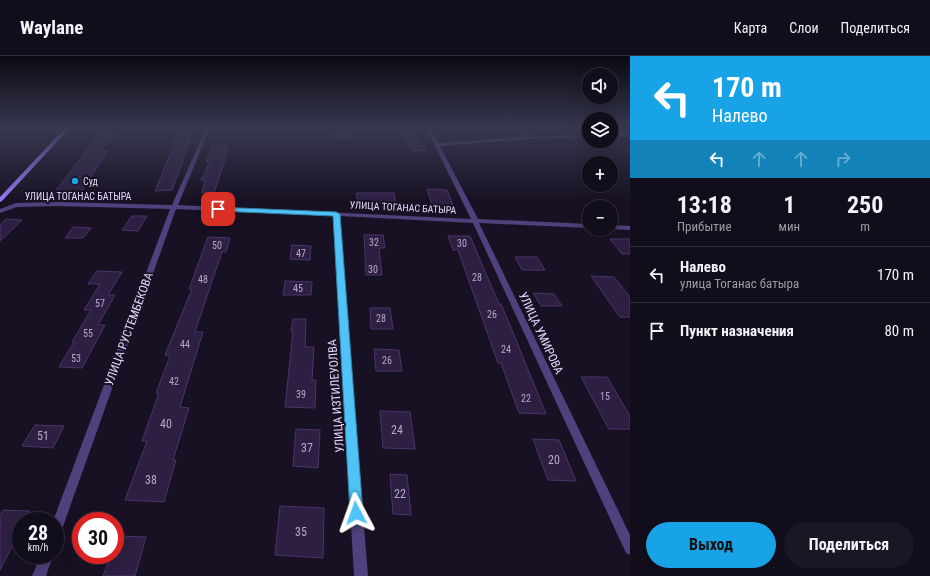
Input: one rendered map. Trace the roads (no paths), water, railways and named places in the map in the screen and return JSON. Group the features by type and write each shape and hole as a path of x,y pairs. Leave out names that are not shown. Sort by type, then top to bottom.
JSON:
{"street":[{"path":"0,200 45,152"},
{"name":"УЛИЦА РУСТЕМБЕКОВА","path":"62,512 174,207 198,152"},
{"name":"УЛИЦА УМИРОВА","path":"440,152 475,220 630,549"},
{"name":"УЛИЦА ТОГАНАС БАТЫРА","path":"0,210 16,205 57,204 174,207 582,226"},
{"name":"УЛИЦА ИЗТИЛЕУОЛВА","path":"336,214 361,576"},
{"path":"618,228 630,228"},
{"path":"39,576 43,564"}],"place":[{"name":"Суд","path":"75,181"}]}
